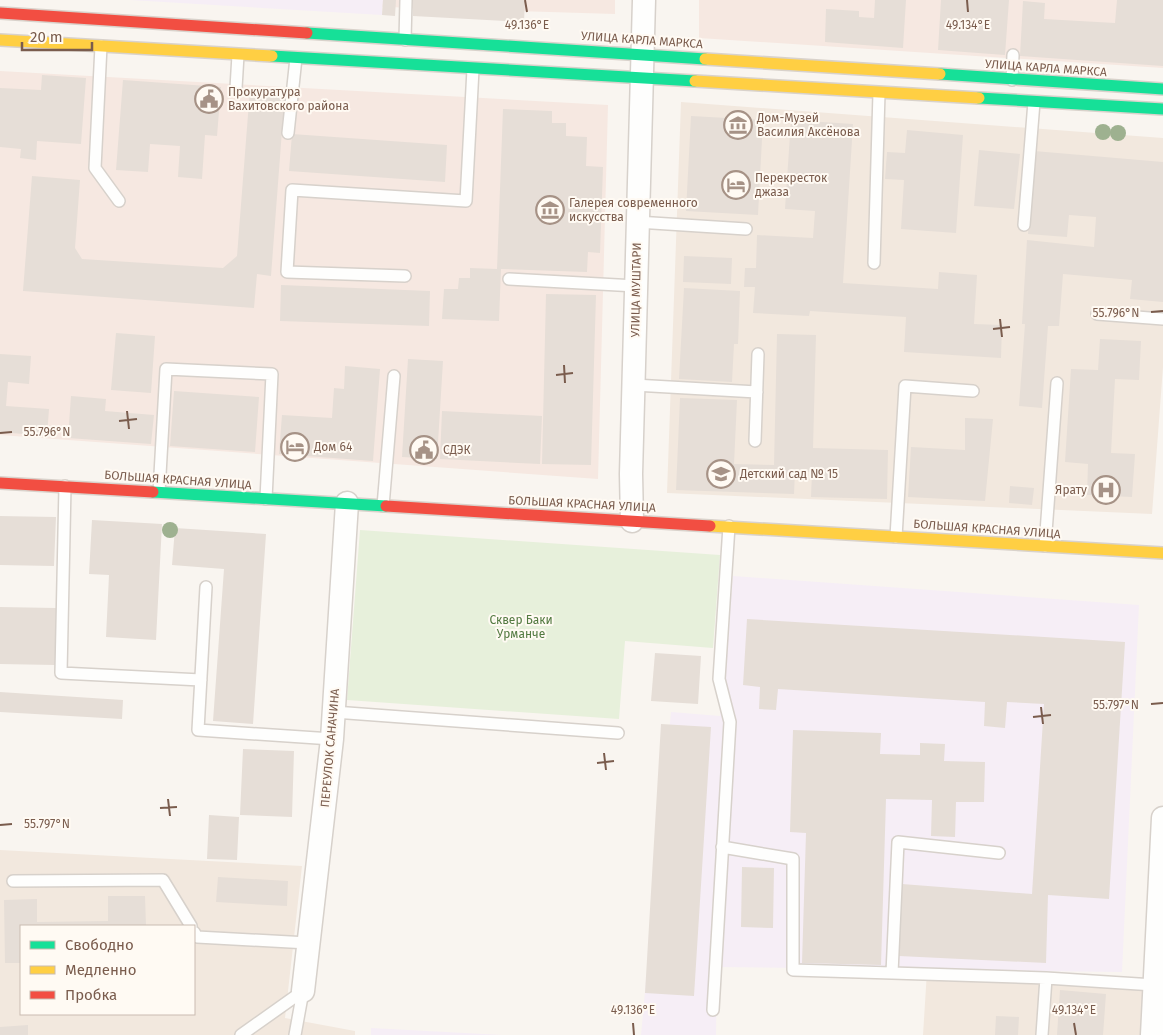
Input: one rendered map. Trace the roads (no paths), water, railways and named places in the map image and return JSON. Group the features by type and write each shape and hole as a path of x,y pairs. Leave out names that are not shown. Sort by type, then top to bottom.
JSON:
{"main road":[{"name":"УЛИЦА КАРЛА МАРКСА","path":"0,13 1163,89"},
{"path":"0,40 1163,110"},
{"name":"БОЛЬШАЯ КРАСНАЯ УЛИЦА","path":"0,483 1163,553"}],"street":[{"name":"УЛИЦА МУШТАРИ","path":"632,520 637,222 644,0"},
{"name":"ПЕРЕУЛОК САНАЧИНА","path":"303,991 332,739 347,504"},
{"path":"1152,1035 1157,999 1163,818"}],"lane":[{"path":"405,40 406,0"},
{"path":"101,46 95,168 119,201"},
{"path":"1012,80 1013,54"},
{"path":"236,88 238,55"},
{"path":"288,134 296,58"},
{"path":"405,276 287,272 292,190 466,205 473,69"},
{"path":"874,263 879,93"},
{"path":"1024,226 1034,102"},
{"path":"637,222 746,229"},
{"path":"509,279 636,286"},
{"path":"1097,314 1163,319"},
{"path":"755,441 758,354"},
{"path":"159,492 166,369 272,374 266,499"},
{"path":"383,506 394,376"},
{"path":"1045,546 1057,383"},
{"path":"634,385 757,392"},
{"path":"896,537 905,386 973,391"},
{"path":"65,486 62,673 201,680"},
{"path":"713,1010 730,722 719,679 729,526"},
{"path":"206,587 198,730 332,739"},
{"path":"334,712 618,733"},
{"path":"892,973 898,842 999,853"},
{"path":"722,846 793,859 793,970 1046,978 1157,999"},
{"path":"13,881 163,880 190,925"},
{"path":"195,934 197,937 308,942"},
{"path":"1042,1035 1046,978"},
{"path":"241,1035 303,991"},
{"path":"295,1035 303,991"}],"place":[{"name":"Прокуратура Вахитовского района","path":"209,99"},
{"name":"Дом-Музей Василия Аксёнова","path":"738,125"},
{"name":"Перекресток джаза","path":"736,185"},
{"name":"Галерея современного искусства","path":"550,210"},
{"name":"Дом 64","path":"295,447"},
{"name":"СДЭК","path":"424,450"},
{"name":"Детский сад № 15","path":"721,474"},
{"name":"Ярату","path":"1106,490"}],"park label":[{"name":"Сквер Баки Урманче","path":"521,627"}]}
